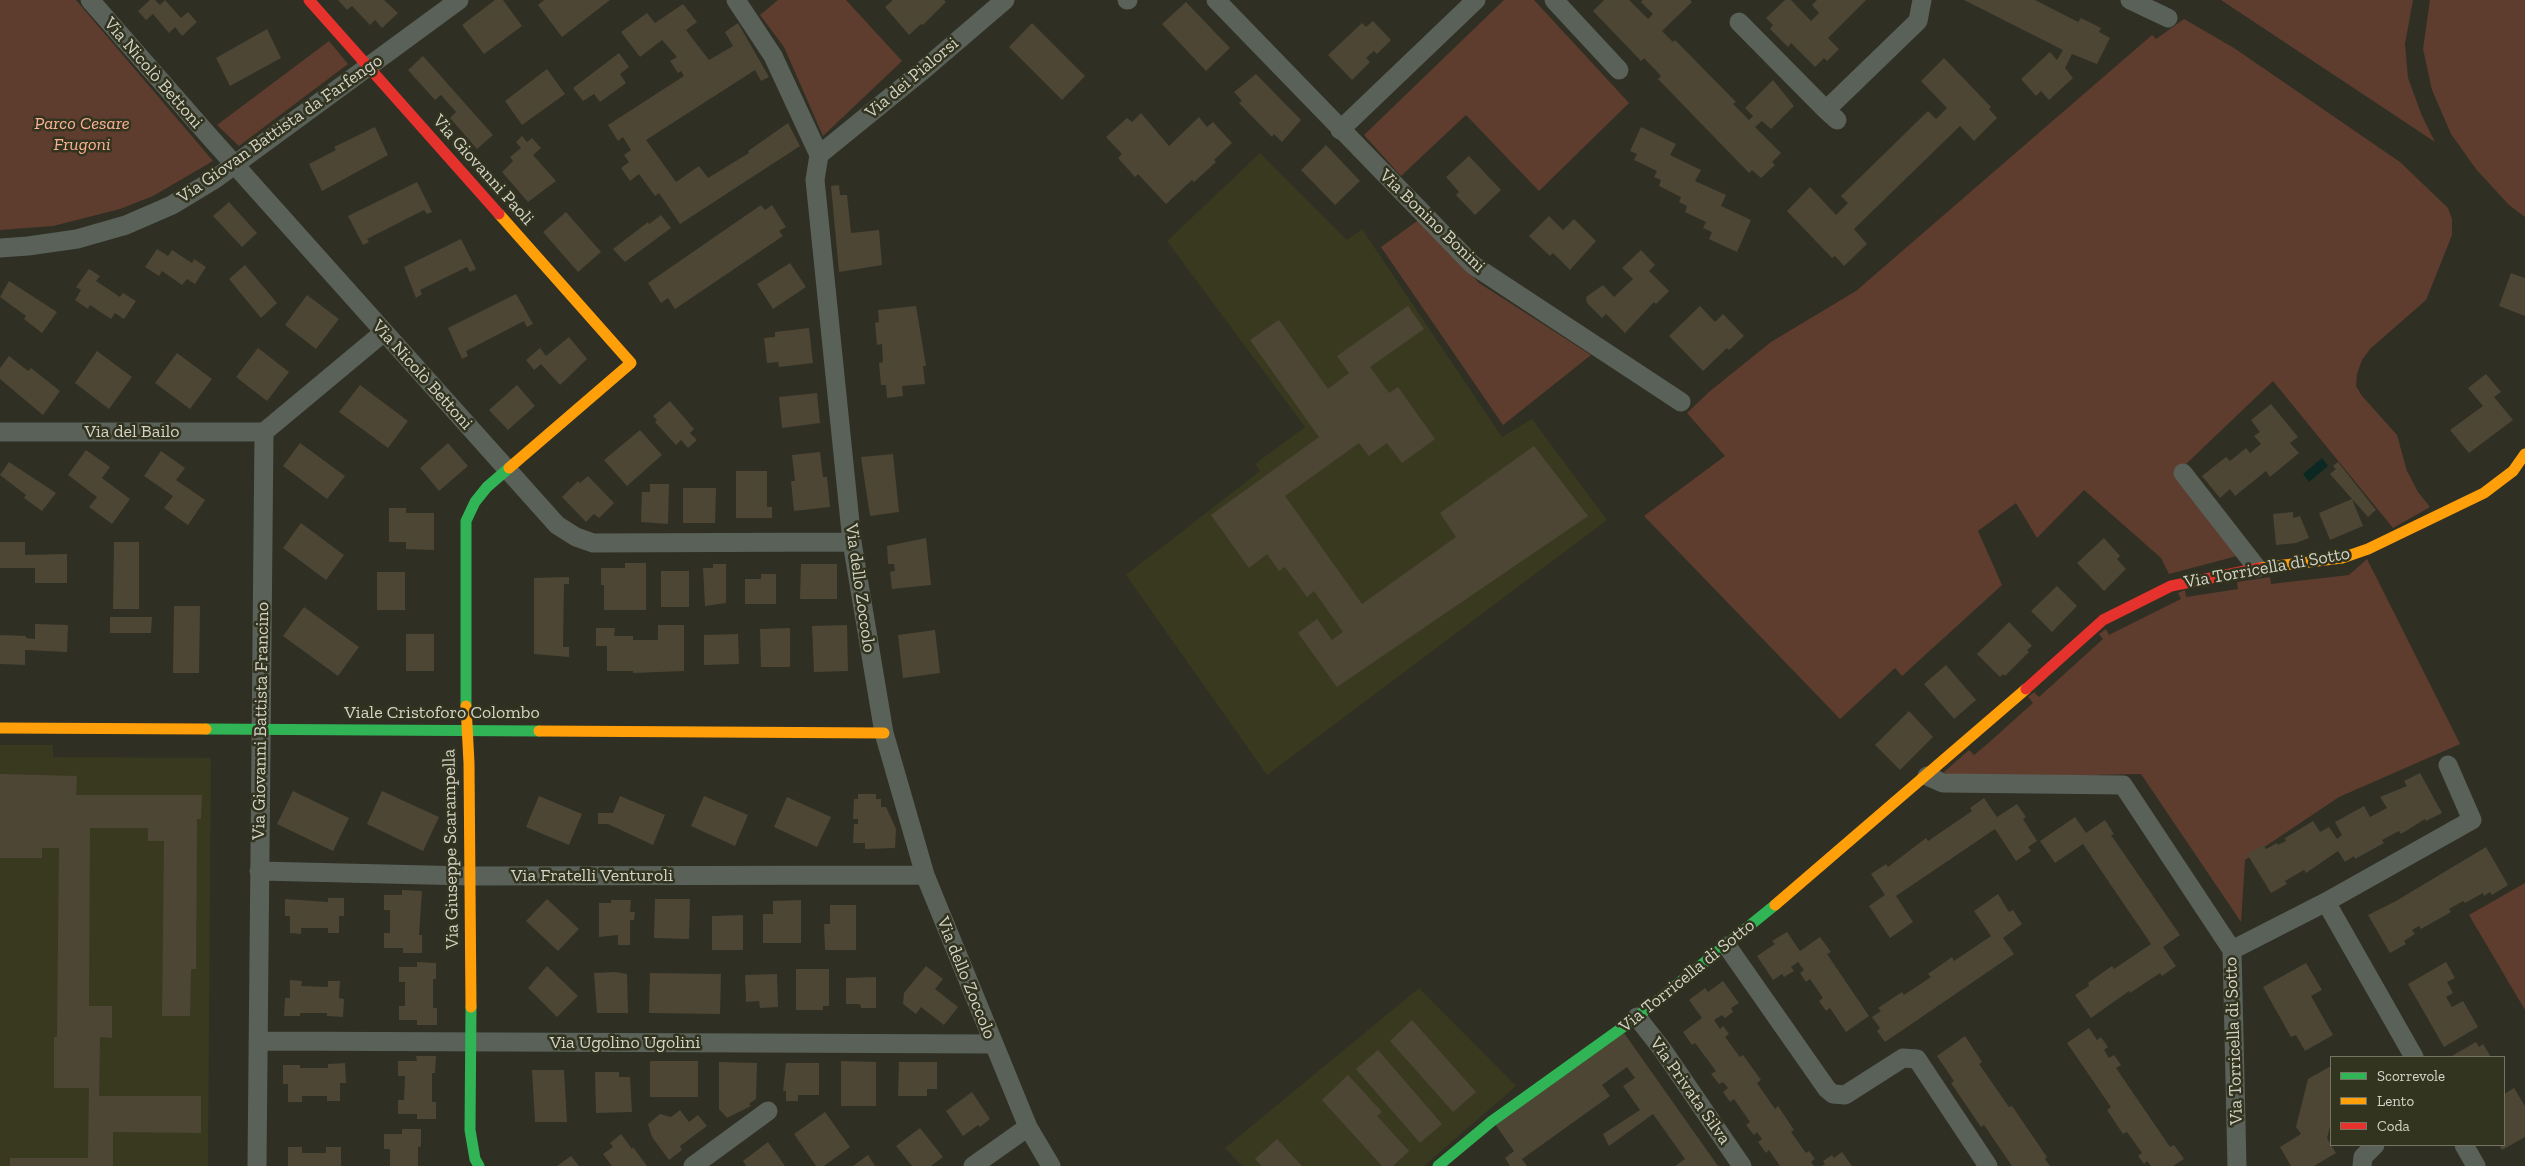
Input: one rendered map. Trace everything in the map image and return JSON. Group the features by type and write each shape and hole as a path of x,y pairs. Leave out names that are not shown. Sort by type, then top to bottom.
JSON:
{"street":[{"name":"Via Nicolò Bettoni","path":"90,0 557,525 576,537 593,542 852,542"},
{"name":"Via Giovanni Paoli","path":"309,0 632,362"},
{"name":"Via Giovan Battista da Farfengo","path":"0,248 61,242 126,225 194,193 459,0"},
{"path":"736,0 773,56 819,155"},
{"name":"Via dei Pialorsi","path":"819,155 921,72 1005,0"},
{"name":"Via Bonino Bonini","path":"1216,0 1473,266 1680,402"},
{"path":"1340,130 1476,0"},
{"path":"1554,0 1619,70"},
{"path":"1739,22 1831,115 1918,21 1922,0"},
{"path":"2130,0 2168,18"},
{"name":"Via dello Zoccolo","path":"819,155 815,180 852,542 884,733 925,876 992,1044 1028,1127 1050,1166"},
{"path":"264,432 384,332"},
{"name":"Via Giuseppe Scarampella","path":"479,1166 470,1130 470,876 469,763 466,732 466,521 475,502 487,487 508,471 632,362"},
{"name":"Via del Bailo","path":"0,432 264,432"},
{"name":"Via Giovanni Battista Francino","path":"257,1166 264,432"},
{"name":"Via Torricella di Sotto","path":"1438,1166 1492,1121 1637,1017 1727,946 1927,776 2103,620 2171,586 2257,568 2342,558 2380,544 2484,493 2513,471 2525,454"},
{"path":"2183,473 2257,568"},
{"name":"Viale Cristoforo Colombo","path":"0,728 884,733"},
{"path":"2232,950 2326,902 2472,820 2448,764"},
{"name":"Via Torricella di Sotto","path":"1927,776 1943,783 2123,785 2232,950 2238,1166"},
{"name":"Via Fratelli Venturoli","path":"259,872 470,876 925,876"},
{"path":"2326,902 2413,1056"},
{"path":"1727,946 1827,1089 1833,1094 1845,1095 1903,1058 1917,1059 1988,1166"},
{"name":"Via Privata Silva","path":"1637,1017 1662,1049 1742,1166"},
{"name":"Via Ugolino Ugolini","path":"258,1041 992,1044"},
{"path":"692,1166 768,1111"},
{"path":"974,1166 1028,1127"},
{"path":"2362,1166 2363,1157 2374,1146"},
{"path":"2465,1146 2476,1166"}],"shaded area":[{"path":"1260,153 1347,240 1362,229 1502,437 1532,419 1607,520 1267,775 1126,575 1260,471 1255,464 1305,427 1167,241"},
{"path":"0,745 53,745 53,757 211,758 208,1166 0,1166"},
{"path":"1419,988 1516,1086 1424,1166 1242,1166 1225,1148"}],"green space":[{"name":"Parco Cesare Frugoni","path":"0,0 76,0 213,161 153,196 120,209 53,226 0,230"},
{"path":"778,0 846,0 902,61 823,136 784,47 760,15"},
{"path":"1504,0 1534,0 1629,103 1539,191 1466,115 1401,176 1364,135"},
{"path":"2221,0 2413,0 2405,44 2408,78 2422,116 2435,142"},
{"path":"2430,0 2525,0 2525,217 2509,205 2476,169 2451,134 2432,90 2423,49"},
{"path":"2184,19 2234,48 2400,162 2448,208 2452,219 2452,235 2426,300 2370,349 2362,360 2357,374 2356,386 2362,396 2397,435 2407,471 2418,492 2430,507 2393,528 2273,381 2185,465 2237,556 2169,574 2161,558 2084,490 2037,538 2016,503 1978,531 2002,585 1902,676 1895,668 1840,719 1644,516 1725,456 1687,413 1709,392 1771,342 1856,291 2152,35 2156,39"},
{"path":"329,41 348,64 239,146 217,125"},
{"path":"1420,219 1479,283 1591,355 1503,425 1381,247"},
{"path":"2367,559 2460,744 2339,797 2245,860 2241,922 2141,774 1949,778 1944,772 1969,750 1974,755 1985,746 2033,703 2028,697 2034,692 2039,697 2103,639 2099,634 2106,629 2109,635 2181,599 2178,593 2185,590 2186,597 2238,589 2237,582 2270,577 2271,584 2349,575"},
{"path":"2525,883 2525,1010 2469,915"}],"water":[{"path":"2322,458 2328,466 2309,482 2303,474"}],"building":[{"path":"150,0 155,0 160,5 165,0 181,18 188,12 197,22 182,36 175,27 169,33 153,14 146,20 138,11"},
{"path":"338,0 384,0 398,13 382,28 375,20 370,25 352,6 347,10"},
{"path":"495,0 503,0 522,26 484,54 462,25"},
{"path":"544,0 610,0 562,37 538,5"},
{"path":"893,0 944,0 946,2 923,25 921,24 909,35 885,7"},
{"path":"1604,0 1629,0 1648,19 1653,14 1641,2 1643,0 1690,0 1692,2 1662,31 1673,42 1675,40 1736,102 1733,104 1749,120 1753,116 1745,108 1773,80 1794,106 1771,129 1762,121 1755,127 1781,153 1772,162 1775,165 1761,178 1752,170 1749,173 1658,79 1661,76 1644,58 1641,61 1593,11"},
{"path":"1785,0 1791,0 1811,21 1819,13 1812,5 1817,0 1866,0 1828,38 1839,49 1827,61 1824,58 1815,67 1791,43 1788,47 1770,29 1773,25 1766,18"},
{"path":"1964,0 2035,0 2078,22 2081,18 2101,28 2099,32 2110,38 2097,64 2072,54 2065,68 2073,78 2049,100 2041,91 2036,96 2021,79 2050,52 2057,60 2063,50"},
{"path":"1186,2 1230,48 1206,71 1162,24"},
{"path":"683,4 697,22 686,30 709,60 733,46 725,32 738,23 769,77 761,81 755,70 646,140 676,182 699,166 708,178 749,153 748,151 788,123 800,146 680,224 659,193 655,196 639,174 630,181 621,168 629,162 624,155 631,150 623,137 618,141 608,125 684,76 681,71 678,73 670,61 677,57 662,40 640,57 621,32 647,13 655,23"},
{"path":"1373,21 1391,40 1377,54 1374,51 1366,58 1370,62 1352,80 1328,55 1362,23 1366,27"},
{"path":"1032,23 1085,76 1062,100 1009,47"},
{"path":"267,29 281,58 230,86 216,58"},
{"path":"619,53 629,67 620,74 626,83 600,102 594,94 583,101 573,88"},
{"path":"423,56 493,135 477,149 450,118 456,112 441,95 435,100 408,70"},
{"path":"1944,58 1991,107 1989,109 1997,118 1974,141 1960,126 1854,229 1867,244 1844,266 1835,256 1832,258 1787,211 1810,187 1836,215 1848,203 1841,196 1928,111 1936,119 1947,108 1921,81"},
{"path":"547,69 565,94 522,125 505,101"},
{"path":"1256,74 1301,120 1282,142 1274,134 1272,137 1239,103 1242,101 1234,92"},
{"path":"1141,113 1169,146 1199,117 1207,127 1213,122 1232,143 1214,160 1216,162 1194,182 1192,180 1166,204 1138,174 1135,177 1118,158 1122,154 1106,137 1127,118 1132,122"},
{"path":"375,127 388,155 322,191 309,164 336,150 334,147"},
{"path":"1641,127 1676,144 1670,155 1701,170 1695,181 1726,195 1721,206 1751,220 1737,252 1709,239 1712,232 1703,228 1706,222 1685,212 1687,206 1679,202 1681,197 1659,186 1661,180 1654,177 1657,171 1634,160 1637,154 1630,151"},
{"path":"522,136 527,142 532,138 541,148 533,155 556,181 528,202 502,172 513,161 510,157 521,148 516,142"},
{"path":"1326,145 1360,181 1335,205 1301,170"},
{"path":"1469,156 1501,190 1475,215 1456,195 1459,192 1446,177"},
{"path":"417,182 432,212 427,214 424,210 367,239 369,242 363,245 348,216"},
{"path":"839,185 840,195 847,195 851,233 879,230 882,265 839,272 831,186"},
{"path":"229,202 257,233 242,247 213,216"},
{"path":"761,205 765,210 772,205 786,227 779,231 783,236 675,309 668,298 661,303 648,283"},
{"path":"566,212 601,252 578,272 543,232"},
{"path":"661,215 671,228 625,262 613,249 648,222 649,224"},
{"path":"1549,216 1563,230 1574,219 1596,241 1570,270 1553,253 1550,256 1529,236"},
{"path":"461,239 476,269 470,272 467,267 420,290 422,294 416,298 404,267"},
{"path":"157,249 168,256 172,250 192,263 194,259 206,267 195,284 187,279 182,285 162,271 159,276 145,267"},
{"path":"1641,250 1655,265 1649,271 1669,291 1656,304 1654,302 1625,333 1606,314 1602,318 1587,303 1586,297 1603,285 1614,297 1633,279 1622,268"},
{"path":"790,263 806,287 773,309 757,284"},
{"path":"245,265 277,303 261,318 229,279"},
{"path":"89,269 100,276 96,281 120,297 123,293 136,301 124,319 115,313 111,319 90,305 88,309 75,300 81,290 76,287"},
{"path":"2511,273 2525,278 2525,316 2499,306"},
{"path":"9,281 57,312 42,333 24,319 26,316 0,297"},
{"path":"516,294 533,324 527,327 524,321 466,351 468,356 462,359 448,328"},
{"path":"307,295 339,319 316,349 285,325"},
{"path":"916,306 926,366 923,366 925,384 902,386 903,396 887,398 886,385 881,385 879,363 883,362 882,344 877,345 875,323 879,322 878,310"},
{"path":"1408,306 1424,329 1370,367 1389,393 1398,387 1435,439 1402,463 1387,443 1369,456 1359,443 1285,496 1362,604 1456,537 1440,513 1534,446 1588,516 1337,687 1298,633 1317,619 1332,640 1343,632 1314,591 1307,597 1285,567 1279,571 1267,554 1249,568 1211,515 1319,437 1250,340 1279,320 1328,389 1349,373 1337,356"},
{"path":"1700,306 1715,322 1723,314 1744,336 1729,350 1727,348 1703,371 1669,336"},
{"path":"809,328 813,363 779,367 778,362 767,363 764,338 775,337 775,332"},
{"path":"569,337 587,359 560,385 541,364 534,370 526,360 540,348 546,356"},
{"path":"258,348 289,372 267,401 236,377"},
{"path":"97,351 132,377 109,409 75,383"},
{"path":"177,353 212,379 190,409 155,383"},
{"path":"9,356 28,371 31,368 60,391 43,415 0,379 0,368"},
{"path":"2486,374 2501,392 2494,397 2513,420 2469,453 2450,430 2483,406 2468,388"},
{"path":"360,385 408,421 388,448 339,412"},
{"path":"517,385 535,406 508,430 489,410"},
{"path":"817,393 820,423 782,428 779,397"},
{"path":"670,401 694,429 690,433 697,440 688,448 681,440 676,445 655,422 657,420 653,416"},
{"path":"2271,404 2298,437 2290,443 2299,453 2270,477 2266,471 2235,496 2230,489 2220,498 2202,476 2226,457 2230,461 2246,448 2250,453 2261,444 2254,436 2260,432 2251,420"},
{"path":"640,430 662,455 627,486 604,460"},
{"path":"300,443 345,476 327,499 283,466"},
{"path":"448,443 468,466 439,491 420,468"},
{"path":"86,450 110,467 102,478 130,499 112,524 89,507 97,497 68,475"},
{"path":"161,451 185,468 176,480 205,500 188,525 164,508 173,496 144,476"},
{"path":"820,452 823,477 827,477 830,507 794,511 791,481 795,481 792,455"},
{"path":"893,454 899,512 870,516 861,457"},
{"path":"9,462 56,493 42,511 24,498 26,495 0,475"},
{"path":"2338,462 2376,510 2368,517 2330,474 2336,469 2333,466"},
{"path":"736,471 767,471 767,507 772,507 772,518 736,518"},
{"path":"588,476 614,503 599,518 594,514 586,522 562,497 578,481 580,483"},
{"path":"650,484 669,484 668,524 641,522 642,492 650,492"},
{"path":"683,488 716,488 715,523 683,523"},
{"path":"2352,499 2363,526 2330,540 2319,513"},
{"path":"389,508 406,508 406,513 434,513 434,550 406,549 406,542 389,542"},
{"path":"2293,512 2293,518 2300,516 2309,538 2296,543 2276,545 2273,514"},
{"path":"301,523 344,555 326,580 283,548"},
{"path":"926,538 931,585 892,589 890,572 895,571 894,564 888,564 887,546"},
{"path":"2104,538 2120,556 2117,559 2126,569 2104,591 2077,563"},
{"path":"0,542 25,542 25,555 67,554 67,583 35,583 35,568 0,568"},
{"path":"114,542 139,542 139,609 113,609"},
{"path":"625,563 646,563 646,610 604,610 604,585 601,585 601,568 625,568"},
{"path":"713,564 726,564 726,603 705,606 703,568 713,568"},
{"path":"801,564 837,564 837,599 800,599"},
{"path":"661,571 689,571 689,607 661,607"},
{"path":"377,572 405,572 405,610 377,610"},
{"path":"761,574 776,574 776,604 745,604 745,579 761,579"},
{"path":"569,577 569,584 564,584 563,647 569,647 569,657 534,654 534,578"},
{"path":"2057,586 2077,606 2052,632 2031,611"},
{"path":"174,606 200,606 199,673 173,673"},
{"path":"304,607 359,647 338,676 283,636"},
{"path":"110,617 152,617 151,633 110,633"},
{"path":"2009,622 2032,646 2027,650 2029,652 2005,676 2003,674 2000,677 1977,654"},
{"path":"35,624 68,625 67,652 25,650 25,665 0,664 0,635 26,636 26,638 35,639"},
{"path":"658,625 684,625 684,671 633,673 633,671 607,671 607,646 596,646 596,628 615,628 614,636 633,636 633,640 658,640"},
{"path":"847,625 848,671 814,672 812,626"},
{"path":"790,628 790,667 761,667 760,629"},
{"path":"935,630 940,673 903,678 898,635"},
{"path":"406,634 434,634 434,671 406,671"},
{"path":"738,634 739,664 704,665 704,635"},
{"path":"1946,665 1976,700 1954,719 1924,684"},
{"path":"1909,711 1933,737 1900,770 1875,745"},
{"path":"2420,773 2442,813 2426,821 2425,819 2401,834 2399,831 2382,840 2384,843 2355,859 2354,856 2345,862 2338,851 2306,873 2304,870 2285,881 2287,884 2271,893 2247,854 2263,845 2266,849 2286,841 2285,838 2313,821 2320,832 2329,827 2337,839 2342,835 2335,822 2364,806 2370,817 2387,808 2380,797 2407,786 2404,781"},
{"path":"0,774 77,776 76,795 202,795 201,819 197,819 196,969 191,969 190,1016 162,1016 164,841 148,841 148,828 90,828 89,1006 112,1006 112,1038 100,1037 99,1096 201,1096 201,1133 113,1132 113,1166 10,1166 10,1158 88,1158 89,1088 54,1088 54,1037 57,1037 59,848 42,848 42,858 0,858"},
{"path":"293,791 349,818 333,851 277,824"},
{"path":"382,791 439,817 423,851 367,824"},
{"path":"858,794 876,794 876,799 881,799 881,807 886,807 896,829 895,848 865,849 865,843 853,843 854,824 858,824 858,819 853,819 854,799 858,799"},
{"path":"539,796 582,814 569,845 526,827"},
{"path":"620,796 665,815 653,845 608,824 598,824 598,813 613,813"},
{"path":"704,796 748,815 735,846 691,826"},
{"path":"787,797 831,817 817,847 774,827"},
{"path":"1984,798 1997,817 2017,804 2026,817 2023,819 2037,841 2028,847 2031,851 2016,861 1995,829 1896,896 1913,922 1890,938 1869,906 1885,895 1871,874 1886,864 1888,867 1926,838 1928,841 1972,811 1970,808"},
{"path":"2075,817 2086,833 2105,820 2114,834 2111,835 2180,935 2163,947 2176,966 2162,976 2160,973 2130,993 2129,991 2091,1018 2075,995 2089,986 2088,983 2112,966 2114,969 2151,944 2083,844 2055,863 2040,841"},
{"path":"2486,847 2508,885 2492,895 2490,892 2484,896 2483,893 2465,903 2463,901 2449,909 2451,912 2421,929 2419,926 2412,930 2415,934 2404,941 2406,944 2390,953 2368,915 2396,901"},
{"path":"402,890 422,891 419,935 422,935 422,953 403,953 403,948 384,948 384,933 390,933 390,910 384,910 384,895 402,895"},
{"path":"1998,894 2009,912 2013,910 2022,924 2003,938 2014,954 1885,1042 1877,1031 1880,1028 1872,1017 1881,1011 1878,1008 1902,992 1904,995 1931,977 1928,974 1952,957 1954,961 1991,936 1974,911"},
{"path":"328,898 344,898 344,916 339,916 339,933 328,933 328,928 301,928 301,934 290,933 290,916 285,916 285,899 328,902"},
{"path":"547,899 579,929 558,951 526,921"},
{"path":"655,899 690,899 689,939 654,938"},
{"path":"611,900 631,900 630,912 635,912 634,920 630,920 630,945 618,945 618,935 599,937 599,903 611,903"},
{"path":"801,900 801,943 763,943 763,914 773,914 773,901"},
{"path":"830,905 856,905 856,950 825,950 824,924 830,924"},
{"path":"743,915 743,950 712,950 712,916"},
{"path":"1787,932 1800,951 1820,937 1831,952 1827,954 1869,1016 1846,1032 1830,1008 1826,1011 1819,1001 1823,998 1810,979 1806,982 1800,973 1804,970 1798,962 1791,967 1794,971 1784,977 1782,974 1773,980 1757,956 1775,944 1772,941"},
{"path":"417,962 436,963 436,979 433,979 433,1008 437,1008 437,1025 417,1025 417,1020 399,1020 399,1006 405,1006 405,982 399,982 399,967 417,967"},
{"path":"2446,962 2455,978 2447,982 2453,993 2446,997 2452,1007 2463,1001 2478,1027 2444,1047 2408,984"},
{"path":"2306,963 2322,990 2311,996 2333,1035 2305,1051 2296,1035 2291,1037 2263,987"},
{"path":"547,966 578,996 557,1017 528,988"},
{"path":"926,966 943,979 935,989 958,1007 944,1025 921,1007 916,1014 903,1004 904,993"},
{"path":"796,969 829,969 829,1006 823,1006 823,1010 796,1010"},
{"path":"615,972 627,974 628,1013 597,1013 594,973"},
{"path":"650,973 721,974 720,1014 649,1013"},
{"path":"777,974 778,1007 760,1008 759,1001 746,1002 745,975"},
{"path":"876,977 876,1008 861,1008 860,1004 846,1004 846,978"},
{"path":"290,980 302,981 301,986 328,987 328,981 340,981 339,998 344,999 343,1017 327,1016 327,1013 300,1013 300,1016 284,1016 285,998 290,998"},
{"path":"1723,981 1739,1003 1731,1008 1733,1012 1725,1018 1722,1015 1714,1020 1720,1029 1723,1026 1729,1034 1725,1037 1740,1057 1743,1055 1761,1080 1757,1083 1775,1109 1778,1106 1794,1130 1791,1132 1806,1153 1809,1151 1815,1159 1811,1162 1814,1166 1780,1166 1769,1150 1766,1153 1758,1142 1762,1139 1757,1132 1754,1135 1746,1125 1750,1122 1734,1099 1730,1102 1723,1092 1728,1088 1723,1082 1719,1084 1711,1074 1716,1071 1695,1043 1692,1045 1683,1032 1702,1018 1689,1000 1705,988 1708,992"},
{"path":"1412,1020 1476,1092 1453,1112 1390,1041"},
{"path":"2089,1028 2097,1040 2101,1037 2108,1047 2104,1050 2109,1058 2114,1055 2121,1065 2116,1068 2170,1147 2174,1145 2184,1159 2173,1166 2151,1166 2147,1161 2144,1164 2138,1156 2142,1153 2127,1132 2123,1134 2107,1110 2111,1107 2067,1043"},
{"path":"1624,1033 1718,1166 1675,1166 1685,1159 1653,1114 1609,1146 1603,1134 1640,1110 1623,1086 1635,1078 1627,1067 1602,1085 1610,1096 1522,1159 1527,1166 1510,1166 1505,1158 1514,1151 1495,1124"},
{"path":"1965,1036 1982,1062 1979,1064 2009,1107 2012,1106 2047,1157 2045,1159 2050,1166 2012,1166 1984,1125 1981,1127 1951,1083 1954,1081 1937,1056"},
{"path":"2476,1042 2479,1047 2483,1044 2490,1056 2452,1056"},
{"path":"1378,1050 1442,1124 1420,1143 1356,1069"},
{"path":"416,1056 436,1056 435,1073 432,1073 432,1102 436,1102 436,1119 417,1119 417,1114 398,1114 398,1100 404,1100 405,1076 398,1076 398,1061 417,1061"},
{"path":"650,1061 698,1061 698,1097 650,1097"},
{"path":"841,1061 876,1062 876,1106 841,1106"},
{"path":"719,1062 757,1063 756,1099 749,1104 751,1106 727,1118 719,1109"},
{"path":"899,1062 937,1062 937,1089 927,1089 927,1096 898,1096"},
{"path":"345,1063 346,1083 340,1083 340,1101 327,1101 327,1096 302,1096 302,1102 288,1102 288,1084 283,1084 283,1065 300,1065 300,1068 328,1068 328,1064"},
{"path":"786,1063 819,1063 819,1095 798,1095 798,1101 786,1101 786,1091 783,1091"},
{"path":"2330,1067 2330,1127 2327,1138 2330,1146 2336,1153 2314,1166 2291,1166 2280,1147 2301,1134 2296,1127 2308,1079"},
{"path":"532,1070 564,1070 567,1122 535,1122"},
{"path":"595,1072 619,1072 619,1077 630,1077 632,1112 596,1113"},
{"path":"1348,1075 1382,1112 1377,1116 1409,1151 1393,1166 1382,1166 1322,1100"},
{"path":"2514,1088 2525,1106 2525,1137 2502,1150 2500,1146 2505,1146 2505,1093"},
{"path":"972,1092 990,1119 963,1136 946,1111"},
{"path":"680,1110 689,1122 698,1115 707,1126 680,1146 682,1150 669,1160 652,1137 648,1124 660,1114 671,1117"},
{"path":"825,1112 850,1147 824,1166 816,1166 794,1134"},
{"path":"920,1128 943,1157 931,1166 912,1166 896,1146"},
{"path":"402,1129 421,1129 421,1146 418,1147 418,1166 390,1166 390,1149 384,1149 384,1134 402,1134"},
{"path":"621,1134 647,1166 612,1166 603,1154 613,1147 610,1143"},
{"path":"1277,1139 1302,1166 1262,1166 1255,1159"},
{"path":"768,1142 785,1166 746,1166 743,1161"},
{"path":"288,1147 302,1147 302,1153 326,1153 326,1147 341,1147 341,1166 288,1166"},
{"path":"1842,1152 1852,1166 1822,1166 1825,1164 1823,1161 1832,1155 1834,1158"},
{"path":"868,1155 875,1166 853,1166"},
{"path":"571,1156 579,1166 557,1166"}],"traffic: fast":[{"path":"466,706 466,521 475,502 487,487 509,468"},
{"path":"206,729 539,731"},
{"path":"1438,1166 1492,1121 1637,1017 1775,905"},
{"path":"471,1007 470,1130 475,1159 479,1166"}],"traffic: slow":[{"path":"499,214 631,363 509,468"},
{"path":"2260,568 2342,558 2368,549 2484,493 2513,471 2525,454"},
{"path":"1775,905 2026,689"},
{"path":"466,706 469,763 471,1007"},
{"path":"0,728 206,729"},
{"path":"539,731 884,733"}],"traffic: jam":[{"path":"309,0 499,214"},
{"path":"2026,689 2103,620 2171,586 2260,568"}]}
